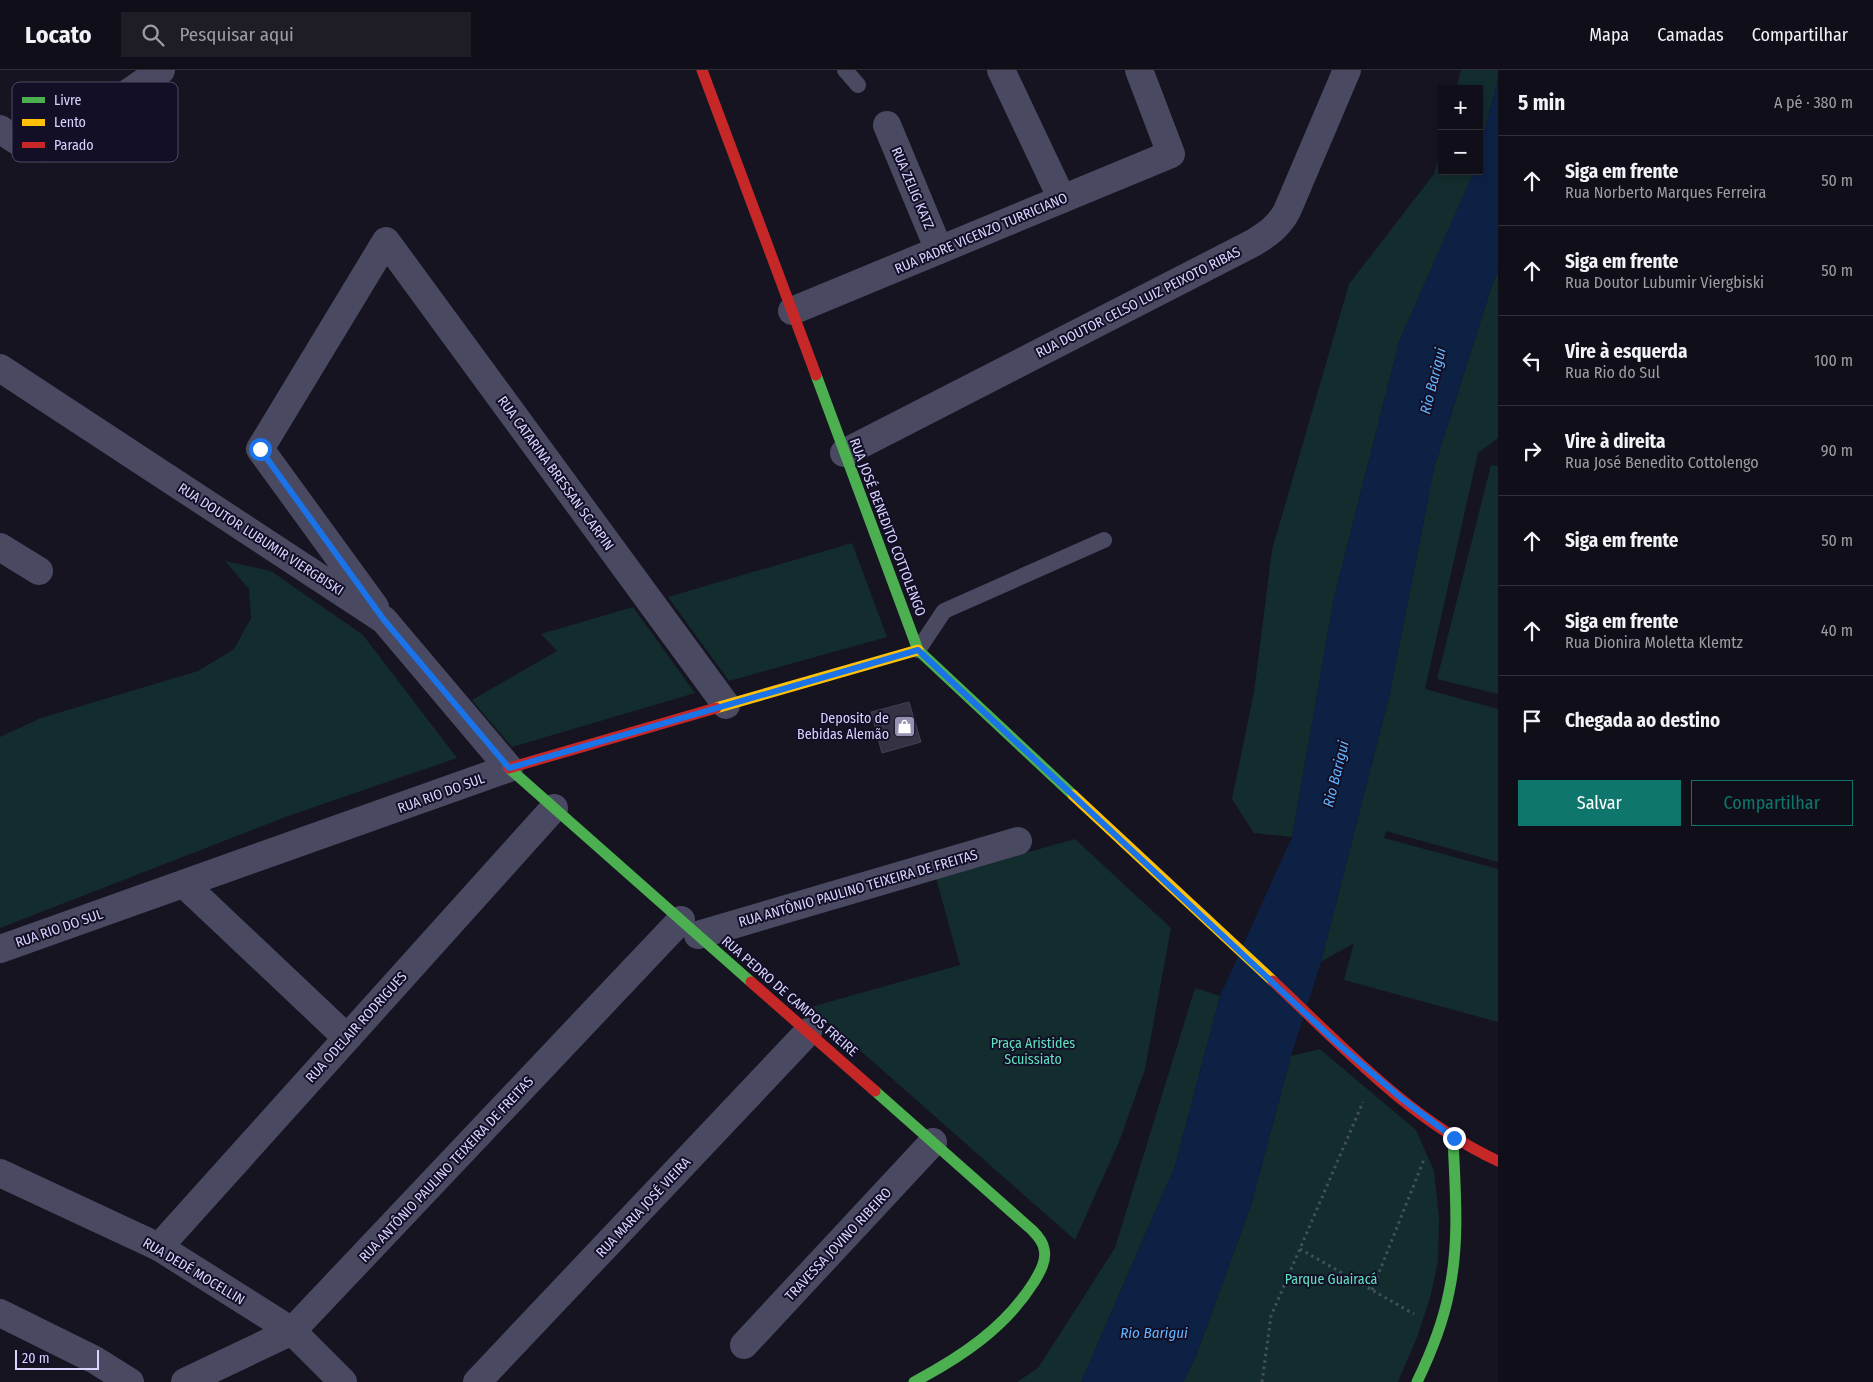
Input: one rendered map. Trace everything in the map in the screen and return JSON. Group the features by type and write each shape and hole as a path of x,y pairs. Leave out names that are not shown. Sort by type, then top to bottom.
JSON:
{"street":[{"path":"144,82 161,70"},
{"name":"RUA JOSÉ BENEDITO COTTOLENGO","path":"702,70 918,650 1374,1076 1437,1127 1480,1153 1498,1161"},
{"path":"1001,70 1062,199"},
{"name":"RUA PADRE VICENZO TURRICIANO","path":"792,311 1171,154 1139,70"},
{"name":"RUA DOUTOR CELSO LUIZ PEIXOTO RIBAS","path":"844,453 1253,243 1270,232 1281,222 1287,211 1348,70"},
{"name":"RUA ZELIG KATZ","path":"887,125 940,250"},
{"path":"0,129 12,137"},
{"name":"RUA CATARINA BRESSAN SCARPIN","path":"384,620 260,449 386,241 726,705"},
{"name":"RUA DOUTOR LUBUMIR VIERGBISKI","path":"0,368 384,620 509,768"},
{"path":"0,547 39,571"},
{"name":"RUA RIO DO SUL","path":"0,949 509,768 918,650"},
{"name":"RUA PEDRO DE CAMPOS FREIRE","path":"509,768 933,1142 1041,1240 1045,1251 1045,1260 1040,1274 1003,1320 978,1344 949,1363 914,1382"},
{"name":"RUA ODELAIR RODRIGUES","path":"159,1247 554,808"},
{"name":"RUA ANTÔNIO PAULINO TEIXEIRA DE FREITAS","path":"185,1382 292,1331 690,927 1018,841"},
{"path":"184,884 346,1037"},
{"name":"RUA MARIA JOSÉ VIEIRA","path":"477,1382 808,1032"},
{"path":"1417,1382 1440,1328 1452,1279 1456,1226 1454,1138"},
{"name":"TRAVESSA JOVINO RIBEIRO","path":"744,1345 933,1142"},
{"name":"RUA DEDÉ MOCELLIN","path":"0,1173 159,1247 292,1331 343,1382"},
{"path":"0,1313 95,1360 130,1382"}],"lane":[{"path":"845,70 858,84"},
{"path":"918,650 944,610 1104,540"}],"path":[{"path":"1262,1382 1271,1316 1374,1076"},
{"path":"1372,1290 1437,1127"},
{"path":"1300,1249 1440,1328"}],"green space":[{"path":"1461,70 1498,70 1498,79 1483,137 1483,85 1457,85"},
{"path":"1438,159 1438,175 1473,175 1399,342 1334,598 1292,837 1254,833 1232,799 1254,692 1272,550 1349,284 1434,174"},
{"path":"1498,271 1498,438 1478,453 1425,689 1498,709 1498,862 1386,831 1384,838 1498,869 1498,1022 1344,980 1354,943 1321,962 1390,693 1434,468"},
{"path":"1491,465 1498,466 1498,694 1437,679"},
{"path":"852,543 887,637 729,681 668,597"},
{"path":"225,561 271,571 363,635 457,758 288,816 0,928 0,737 41,718 198,671 234,649 251,618 249,589"},
{"path":"633,607 695,693 512,747 472,700 557,651 541,634"},
{"name":"Praça Aristides Scuissiato","path":"1075,839 1171,928 1145,1069 1119,1142 1075,1240 811,1007 960,965 936,878"},
{"path":"1195,988 1220,996 1175,1166 1081,1382 1017,1382 1038,1368 1115,1248"},
{"name":"Parque Guairacá","path":"1320,1049 1416,1130 1434,1171 1439,1217 1438,1261 1431,1294 1418,1335 1398,1382 1183,1382 1196,1356 1251,1205 1291,1056"}],"water":[{"name":"Rio Barigui","path":"1498,79 1498,271 1434,468 1390,693 1321,962 1291,1056 1251,1205 1196,1356 1183,1382 1081,1382 1175,1166 1220,996 1292,837 1334,598 1399,342 1472,175 1483,175 1483,137"}],"building":[{"path":"909,702 921,742 882,753 871,712"}],"traffic: fast":[{"path":"816,375 918,650 1073,795"},
{"path":"509,768 751,982"},
{"path":"875,1091 1032,1230 1041,1241 1045,1253 1042,1266 1036,1278 1010,1314 965,1352 914,1382"},
{"path":"1417,1382 1440,1326 1455,1254 1456,1215 1453,1138"}],"traffic: slow":[{"path":"716,708 918,650"},
{"path":"1073,795 1273,981"}],"traffic: jam":[{"path":"702,70 816,375"},
{"path":"509,768 716,708"},
{"path":"1273,981 1352,1056 1407,1103 1436,1125 1498,1161"},
{"path":"751,982 875,1091"}],"place":[{"name":"Deposito de Bebidas Alemão","path":"905,726"}],"route":[{"path":"260,449 384,620 509,768 918,650 1336,1042 1401,1098 1454,1138"}]}
